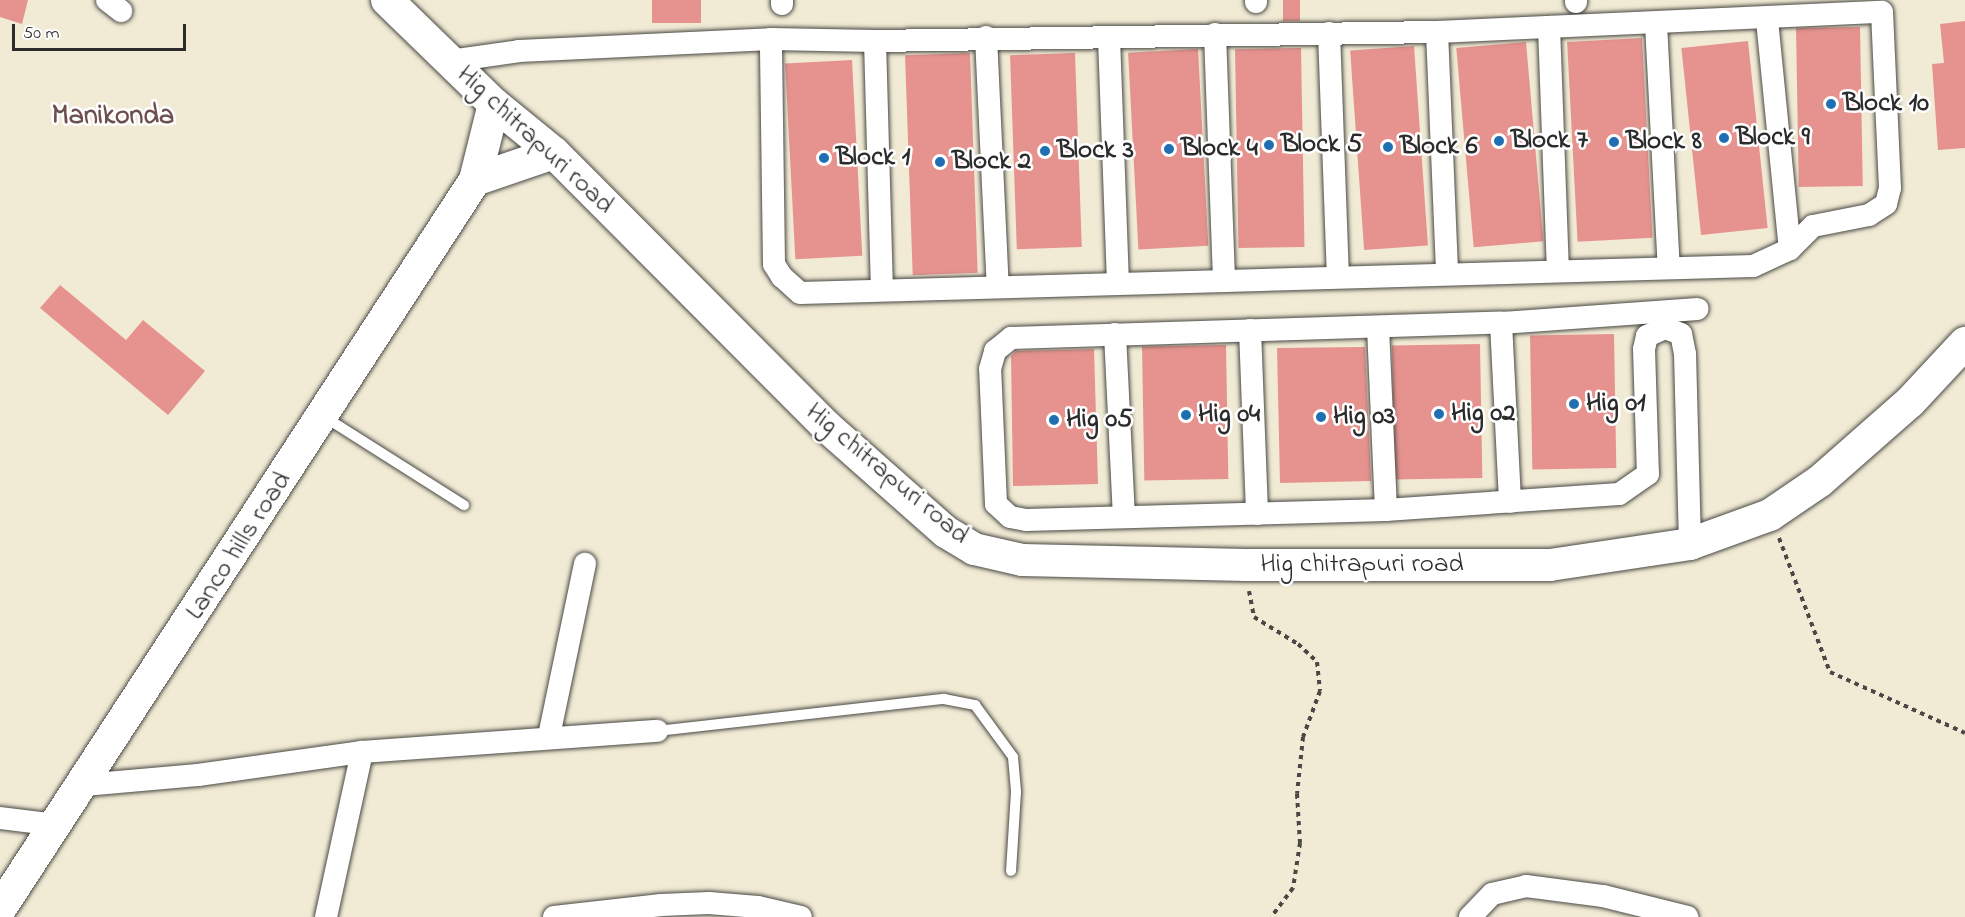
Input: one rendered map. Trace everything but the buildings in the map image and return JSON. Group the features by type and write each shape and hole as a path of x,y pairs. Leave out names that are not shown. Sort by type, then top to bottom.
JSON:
{"street":[{"name":"Hig chitrapuri road","path":"387,0 495,104 554,153 826,426 946,532 974,549 1022,560 1246,565 1550,565 1690,544 1770,515 1820,481 1910,402 1965,343"},
{"path":"450,61 519,51 771,39 875,41 986,37 1109,38 1215,34 1437,32 1767,20 1882,12 1890,188 1886,204 1869,214 1813,226 1790,249 1753,266 800,292 782,278 774,264 771,39"},
{"path":"1767,20 1790,249"},
{"path":"1656,24 1669,268"},
{"path":"1549,27 1557,271"},
{"path":"1437,32 1447,274"},
{"path":"1329,33 1338,278"},
{"path":"1215,34 1224,280"},
{"path":"986,37 998,287"},
{"path":"1109,38 1118,284"},
{"path":"875,41 882,290"},
{"name":"Lanco hills road","path":"0,909 84,785 475,180 495,104"},
{"path":"475,180 554,153"},
{"path":"1690,544 1681,334 1665,328 1647,336 1644,349 1648,474 1619,494 1386,510 1026,520 1010,517 996,504 990,369 995,351 1011,338 1501,323 1698,309"},
{"path":"1501,323 1510,502"},
{"path":"1378,327 1386,510"},
{"path":"1250,330 1257,514"},
{"path":"1115,334 1124,517"},
{"path":"549,736 585,564"},
{"path":"84,785 198,775 362,752 549,736 657,731"},
{"path":"326,917 362,752"},
{"path":"0,818 56,825"},
{"path":"1470,917 1492,894 1526,886 1603,896 1687,917"},
{"path":"554,917 661,904 709,903 758,907 801,917"}],"lane":[{"path":"323,416 464,505"},
{"path":"657,731 944,699 975,705 1013,757 1016,792 1011,871"}],"path":[{"path":"1770,515 1830,672 1965,733"},
{"path":"1246,565 1254,617 1298,644 1317,662 1320,691 1303,737 1297,794 1300,843 1293,888 1271,917"}],"place":[{"name":"Block 10","path":"1831,104"},
{"name":"Block 9","path":"1724,138"},
{"name":"Block 7","path":"1499,141"},
{"name":"Block 8","path":"1614,142"},
{"name":"Block 5","path":"1269,145"},
{"name":"Block 6","path":"1388,147"},
{"name":"Block 4","path":"1169,149"},
{"name":"Block 3","path":"1045,151"},
{"name":"Block 1","path":"824,158"},
{"name":"Block 2","path":"940,162"},
{"name":"Hig 01","path":"1574,404"},
{"name":"Hig 02","path":"1439,414"},
{"name":"Hig 04","path":"1186,415"},
{"name":"Hig 03","path":"1321,417"},
{"name":"Hig 05","path":"1054,420"}],"district":[{"name":"Manikonda","path":"113,117"}]}
